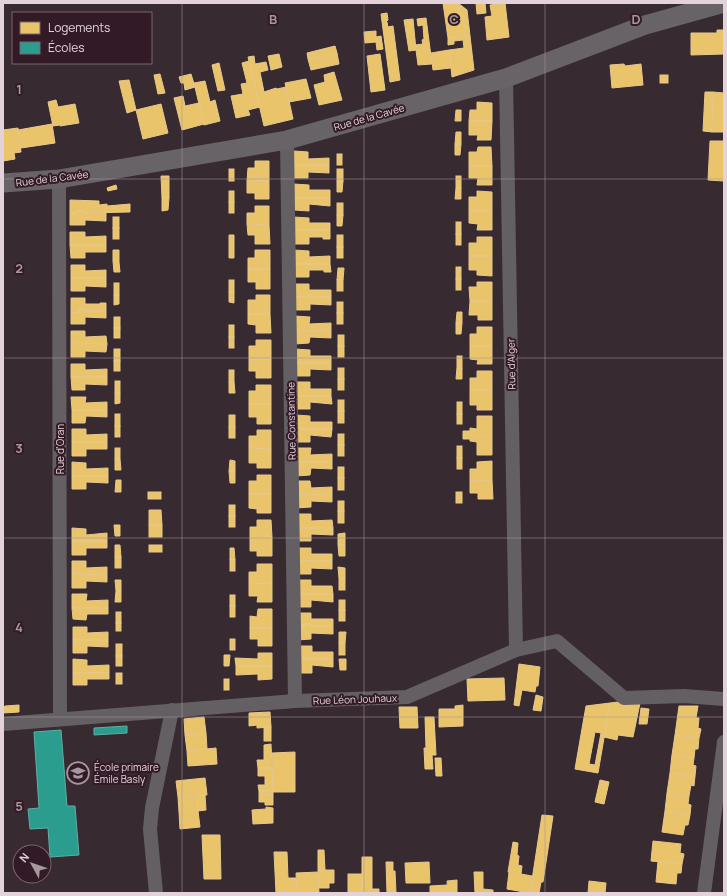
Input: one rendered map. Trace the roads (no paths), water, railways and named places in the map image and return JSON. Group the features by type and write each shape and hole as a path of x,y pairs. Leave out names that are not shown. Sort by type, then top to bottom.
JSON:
{"street":[{"name":"Rue de la Cavée","path":"3,183 59,179 287,140 506,78 645,25 724,3"},
{"name":"Rue d'Alger","path":"506,78 516,650"},
{"name":"Rue Constantine","path":"287,140 295,701"},
{"name":"Rue d'Oran","path":"59,179 60,719"},
{"name":"Rue Léon Jouhaux","path":"3,724 295,701 407,697 516,650 557,641 624,698 684,696 724,699"},
{"path":"156,893 150,829 152,808 172,710"},
{"path":"704,893 724,742"}],"place":[{"name":"École primaire Émile Basly","path":"78,773"}]}
